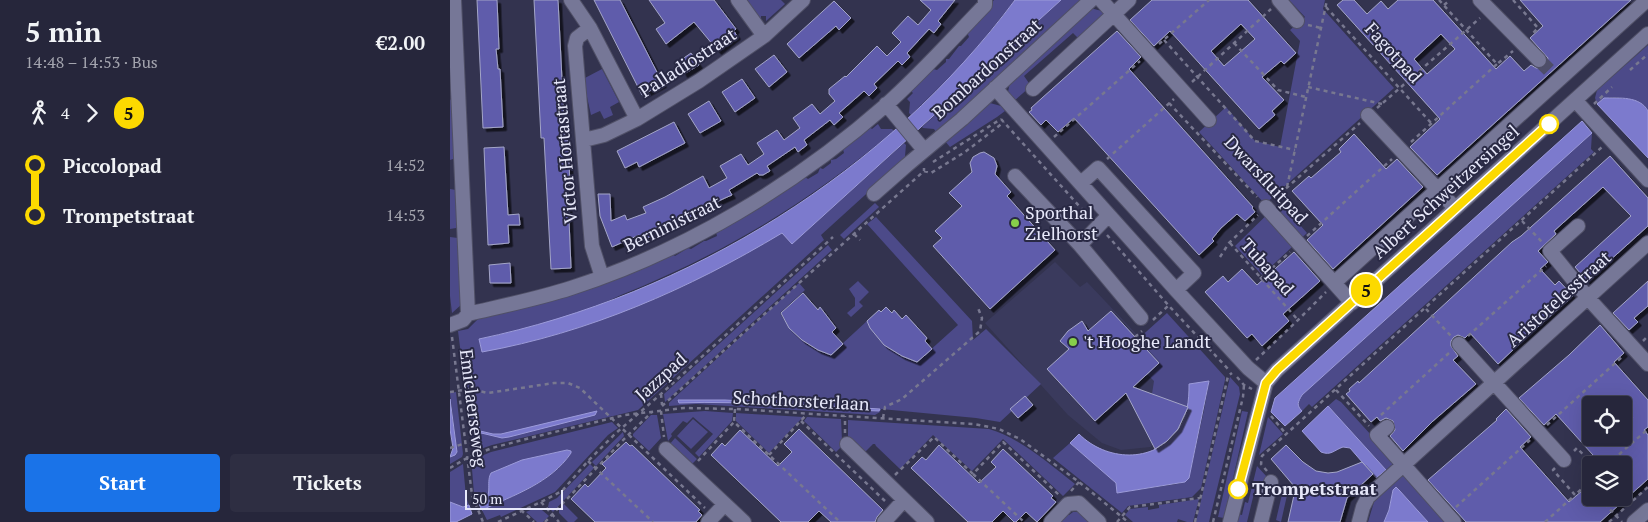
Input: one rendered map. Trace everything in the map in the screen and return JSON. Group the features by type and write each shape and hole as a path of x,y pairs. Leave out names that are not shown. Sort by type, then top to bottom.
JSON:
{"street":[{"path":"454,0 454,92 468,314"},
{"path":"571,0 590,28 637,118"},
{"path":"738,0 764,36"},
{"name":"Palladiostraat","path":"584,140 604,135 637,118 699,81 764,36 802,0"},
{"name":"Berninistraat","path":"450,325 463,320 468,314 539,298 602,277 702,233 754,203 835,147 886,104 930,63 985,5 986,0"},
{"name":"Bombardonstraat","path":"874,194 907,165 920,145 995,88 1091,0"},
{"path":"1101,0 1209,120"},
{"path":"1034,89 1129,0"},
{"path":"1279,0 1302,23"},
{"path":"1480,0 1539,60"},
{"name":"Albert Schweitzersingel","path":"1334,283 1439,189 1554,76 1647,1"},
{"name":"Victor Hortastraat","path":"590,28 577,38 575,46 592,246 602,277"},
{"name":"Albert Schweitzersingel","path":"1230,522 1266,383 1277,370 1648,34"},
{"path":"995,88 1081,183 1108,216 1248,368 1266,383"},
{"path":"1575,100 1648,180"},
{"path":"886,104 920,145"},
{"path":"1368,115 1455,208"},
{"path":"1081,183 1098,168 1194,273 1176,290"},
{"path":"1015,176 1080,245 1144,324"},
{"name":"Dwarsfluitpad","path":"1266,207 1352,303"},
{"path":"1080,245 1108,216"},
{"path":"1578,226 1550,251 1588,298 1648,364"},
{"name":"Aristotelesstraat","path":"1359,522 1368,497 1648,244"},
{"path":"1459,344 1564,460"},
{"path":"1382,431 1403,465 1454,522"},
{"path":"847,444 928,522"},
{"path":"666,449 744,522"},
{"path":"1261,522 1271,482"},
{"path":"884,522 904,500"},
{"path":"1051,522 1068,504 1079,503 1099,522"},
{"path":"711,519 725,504"},
{"path":"1634,522 1648,510"}],"path":[{"path":"1034,157 1045,145 1208,0"},
{"path":"1287,188 1327,0"},
{"path":"1444,5 1450,0"},
{"name":"Fagotpad","path":"1326,7 1432,124"},
{"path":"1302,23 1321,28"},
{"name":"Dwarsfluitpad","path":"1164,40 1255,141 1295,150"},
{"path":"1234,43 1278,90 1306,97"},
{"path":"1628,72 1648,54"},
{"path":"1260,279 1497,64"},
{"path":"1586,112 1614,84"},
{"path":"1308,88 1382,104"},
{"name":"Dwarsfluitpad","path":"1169,103 1266,207"},
{"path":"931,163 1001,119 1013,108"},
{"path":"1001,119 1169,306 1244,385 1243,397 1213,522"},
{"path":"1271,482 1270,475 1261,464 1262,456 1611,139"},
{"name":"Jazzpad","path":"662,406 924,171 924,167 914,168 907,165"},
{"path":"1522,221 1550,251"},
{"path":"854,234 860,240"},
{"name":"Jazzpad","path":"498,522 562,491 588,461 622,429 833,237"},
{"name":"Tubapad","path":"1220,257 1229,243 1298,320"},
{"path":"1237,378 1334,283"},
{"path":"1135,337 1144,324 1169,306 1176,290"},
{"path":"883,418 885,408 902,400 980,332 982,318 978,308"},
{"path":"1426,308 1459,344"},
{"name":"Emiclaerseweg","path":"450,325 473,500 483,522"},
{"path":"1195,522 1228,376 1232,373"},
{"path":"450,392 470,389 488,393 568,382 580,388 678,482 711,519"},
{"path":"1336,390 1382,431"},
{"path":"661,394 666,449"},
{"path":"678,482 734,422 735,409"},
{"name":"Schothorsterlaan","path":"450,468 468,458 497,447 611,419 661,410 735,409 974,424 1012,435 1043,455 1128,522"},
{"path":"545,522 653,411"},
{"path":"768,455 808,414"},
{"path":"801,421 894,510"},
{"path":"734,422 840,522"},
{"path":"1617,456 1648,428"},
{"path":"887,484 934,437 1024,522"},
{"path":"973,474 1003,442 1068,504"},
{"path":"450,448 466,443"},
{"path":"1575,495 1553,470 1577,448 1585,456"},
{"path":"588,461 653,522"},
{"path":"1609,522 1648,487"},
{"path":"1545,522 1582,489"},
{"path":"1117,522 1130,507 1200,498"},
{"path":"541,502 559,522"},
{"path":"1607,506 1622,522"},
{"path":"521,510 534,522"}],"shaded area":[{"path":"742,0 781,0 785,4 766,21 766,16 761,16 761,21"},
{"path":"994,0 1015,0 966,61 911,115 909,113 910,102 907,99 913,93 910,90 933,69 937,70 946,62 946,59 949,59 969,37 967,32"},
{"path":"1015,0 1061,0 792,244 782,233 711,273 637,306 561,333 522,344 482,352 479,339 557,319 633,292 707,258 778,218 845,171 907,119 964,62"},
{"path":"1061,0 1082,0 939,130 936,132 934,129 922,127"},
{"path":"1289,0 1325,0 1323,9 1394,88 1265,204 1199,132 1226,107 1255,141 1280,147 1300,41 1290,30 1305,17"},
{"path":"1090,8 1102,11 1104,14 1078,38 1073,33 1024,76 1031,86 1013,102 1008,92 1010,82"},
{"path":"1648,45 1648,111 1645,107 1634,101 1614,97 1602,99 1597,104 1595,98 1597,90"},
{"path":"602,69 619,102 610,107 613,115 604,119 600,111 591,115 583,79"},
{"path":"1604,98 1635,100 1648,111 1648,158 1597,104"},
{"path":"450,99 453,103 456,157 450,160"},
{"path":"990,103 1001,106 1005,111 950,147 944,140"},
{"path":"1582,121 1592,133 1302,395 1298,403 1302,411 1285,426 1271,412 1275,398"},
{"path":"878,124 881,129 892,129 894,131 830,181 730,244 659,279 587,310 539,325 479,339 482,352 522,344 561,333 599,321 675,290 711,273 782,233 792,244 904,143 906,145 905,156 908,156 821,235 824,240 638,410 473,450 458,331 468,329 479,318 672,254 675,256 688,248 691,249 717,236 716,232 805,177 808,179 818,173 820,168 823,169 831,163 831,160 844,153 843,149 869,126 872,129"},
{"path":"1592,133 1591,149 1594,152 1312,407 1309,404 1302,411 1298,403 1302,395"},
{"path":"450,189 456,190 459,226 450,229"},
{"path":"1280,202 1307,233 1262,275 1235,246"},
{"path":"875,203 879,207 844,239 840,235"},
{"path":"876,217 972,321 973,340 986,329 1041,384 1000,422 881,409 880,412 875,415 696,404 669,406 671,401 799,283 805,290 780,313 795,334 807,344 830,355 867,321 888,347 901,356 917,362 958,325 867,224","holes":["678,400 725,400 880,410"]},
{"path":"450,237 458,238 462,304 452,313 450,296"},
{"path":"828,245 832,250 665,402 664,394"},
{"name":"'t Hooghe Landt","path":"1055,262 1080,287 1087,282 1162,361 1172,433 1150,447 1121,450 1102,443 1068,415 985,323"},
{"path":"858,281 869,292 859,302 863,306 851,317 847,313 855,306 855,298 849,289"},
{"path":"1167,313 1225,377 1201,488 1192,497 1128,506 1122,513 1053,458 1070,443 1116,483 1117,493 1177,484 1185,482 1189,478 1209,382 1189,384 1188,407 1152,394 1154,381 1147,374 1159,363 1137,340"},
{"path":"1230,377 1239,387 1240,394 1209,522 1196,522"},
{"path":"1209,381 1189,478 1185,482 1117,493 1116,483 1070,443 1079,434 1102,450 1116,454 1143,454 1155,449 1167,442 1181,426 1187,408 1189,384"},
{"path":"456,392 463,454 462,457 450,464 450,457 457,452 450,393"},
{"path":"473,397 480,431 493,434 501,434 597,411 595,415 502,438 477,432 469,399"},
{"path":"450,399 457,452 450,457 453,448 450,429"},
{"path":"1336,399 1341,402 1393,459 1395,462 1386,470 1328,406"},
{"path":"678,400 725,400 880,409 879,411 704,402 679,403"},
{"path":"1328,406 1386,470 1376,478 1350,448 1343,447 1332,452 1321,452 1302,431"},
{"path":"705,411 733,413 732,421 699,457 695,453 713,434 693,417 687,423 683,421 671,434 672,436 668,441 663,414"},
{"path":"1242,411 1248,412 1224,518 1218,517"},
{"path":"736,413 803,417 769,453 736,421"},
{"path":"651,415 657,415 661,438 649,451 633,434"},
{"path":"807,417 841,419 842,440 845,443 836,452 804,421"},
{"path":"1268,417 1283,434 1259,455"},
{"path":"693,419 708,432 691,449 677,436"},
{"path":"848,420 989,429 1024,445 1075,484 1063,496 1003,439 972,471 933,435 900,469 875,444 864,453 848,437"},
{"path":"612,422 618,428 608,435 555,492 501,517 500,515 487,520 482,510 543,481 563,463 571,451 567,450 538,457 491,473 488,495 479,504 474,494 472,469 475,469 474,459 491,452"},
{"path":"623,432 624,436 596,466 592,462"},
{"path":"675,438 697,459 690,466 669,445"},
{"path":"567,450 571,451 571,453 563,463 542,480 482,510 479,504 487,498 491,473 522,460"},
{"path":"463,464 466,497 469,505 463,507 450,502 450,472"},
{"path":"590,464 594,468 553,512 548,507 549,502 557,498"},
{"path":"1257,466 1267,477 1264,482 1257,481 1247,522 1236,522 1238,514 1242,515 1245,502 1248,503"},
{"path":"1403,474 1446,522 1428,522 1399,490 1393,490 1389,510 1384,522 1368,522 1374,502"},
{"path":"1396,487 1428,522 1384,522 1389,510 1393,490"},
{"path":"1283,490 1288,491 1281,522 1276,520"},
{"path":"1199,499 1193,522 1178,519 1177,522 1133,522 1125,515 1130,509 1148,507 1148,510 1159,508 1159,505"},
{"path":"450,502 463,507 469,505 472,514 456,522 450,522"},
{"path":"564,504 578,518 574,522 568,522 559,513 559,509"},
{"path":"535,508 542,510 549,516 543,522 537,522 526,512"},
{"path":"1066,512 1069,515 1073,512 1079,512 1089,522 1057,522"}],"building":[{"path":"477,0 497,0 499,49 496,49 498,69 500,69 503,127 483,128"},
{"path":"534,0 558,0 565,140 568,140 570,185 567,185 568,194 563,196 568,196 571,268 551,269 544,138 541,138"},
{"path":"594,0 620,0 663,84 642,95"},
{"path":"649,0 714,0 736,29 734,31 737,36 718,51 694,22 666,44 656,29 665,23"},
{"path":"920,0 955,0 938,21 941,24 934,33 929,29 907,53 910,57 902,65 898,61 874,84 877,88 869,96 864,91 839,113 843,117 834,125 830,120 804,140 807,145 798,152 795,147 767,166 770,171 763,175 757,173 729,190 732,195 691,214 692,216 682,222 679,217 650,231 652,236 641,241 639,235 612,247 600,216 598,194 610,194 611,221 625,215 627,220 646,213 643,207 703,176 709,188 727,178 720,166 741,154 748,165 764,154 757,143 777,130 784,140 800,128 793,118 812,104 820,114 835,101 829,94 829,89 846,77 877,46 887,56 901,42 892,33 908,16 918,25 931,10"},
{"path":"1152,0 1248,0 1296,53 1284,64 1281,61 1262,77 1284,100 1272,111 1275,115 1259,129 1170,31 1154,46 1130,20","holes":["1241,24 1255,39 1224,66 1211,51"]},
{"path":"1343,0 1354,0 1367,14 1381,1 1388,9 1398,0 1433,0 1496,69 1510,56 1524,71 1531,65 1536,68 1542,68 1547,63 1548,58 1530,38 1543,26 1520,0 1631,0 1437,175 1410,147 1440,119 1337,5","holes":["1441,34 1455,49 1427,74 1414,59"]},
{"path":"834,1 851,18 839,30 836,26 799,58 787,44"},
{"path":"1117,31 1141,57 1129,69 1253,207 1255,212 1245,221 1237,214 1221,228 1212,239 1214,241 1199,255 1074,118 1058,132 1046,120 1041,125 1029,112 1032,110 1031,108"},
{"path":"691,53 699,65 684,74 678,62"},
{"path":"774,55 787,72 769,87 755,69"},
{"path":"742,79 755,98 735,112 722,92"},
{"path":"709,101 721,121 700,133 688,114"},
{"path":"674,122 685,143 639,167 637,162 625,168 617,151"},
{"path":"1354,134 1386,169 1397,159 1423,187 1333,269 1307,240 1323,225 1292,191 1309,176 1311,178 1341,152 1339,149"},
{"path":"504,147 508,215 519,214 520,225 508,225 509,243 488,245 484,148"},
{"path":"984,152 994,158 997,166 995,174 1011,192 1007,196 1055,250 990,309 933,246 942,238 935,231 962,206 949,193 972,172 970,163 973,157"},
{"path":"1610,156 1648,198 1648,226 1587,281 1575,267 1631,216 1603,187 1554,231 1556,234 1538,251 1548,262 1540,269 1555,285 1559,281 1573,296 1498,364 1470,333 1465,338 1458,335 1454,337 1451,341 1451,346 1458,356 1453,360 1476,384 1433,421 1403,451 1390,436 1395,430 1393,421 1386,418 1380,421 1377,417 1371,422 1346,394 1350,391 1349,389 1358,381 1359,383 1512,242"},
{"path":"1294,252 1320,281 1283,314 1289,321 1262,346 1252,334 1247,338 1205,292 1223,276 1228,282 1242,269 1257,285"},
{"path":"510,263 511,283 490,283 489,265"},
{"path":"1648,281 1648,306 1634,318 1638,322 1629,330 1613,313"},
{"path":"803,293 818,310 820,307 836,328 832,332 843,344 831,355 818,350 802,340 789,328 781,313"},
{"path":"886,307 892,313 894,310 902,319 906,315 927,338 925,341 932,349 917,362 902,356 884,345 870,328 867,321 879,310 881,312"},
{"path":"1111,311 1159,363 1133,387 1188,407 1178,429 1167,441 1155,449 1126,393 1095,421 1047,369 1069,349 1060,341 1068,331 1082,321 1088,331"},
{"path":"1600,325 1624,353 1614,362 1648,400 1648,427 1644,430 1648,435 1648,479 1632,493 1632,456 1594,456 1585,446 1632,446 1632,396 1582,396 1582,443 1556,414 1544,425 1519,398 1569,355"},
{"path":"1025,396 1033,405 1018,418 1010,409"},
{"path":"1506,409 1531,437 1520,447 1569,502 1582,491 1582,506 1618,506 1600,522 1466,522 1428,480 1497,420"},
{"path":"799,429 883,510 875,522 831,522 819,511 808,522 781,522 711,455 722,443 725,446 740,430 778,466 792,452 784,444"},
{"path":"626,442 630,446 632,445 700,510 698,511 702,515 696,522 595,522 571,499 585,484 588,487 606,468 602,464"},
{"path":"939,445 979,483 996,467 991,462 1003,449 1053,496 1051,498 1056,502 1037,522 1026,512 1014,522 1003,511 992,522 968,522 911,468 922,457 926,460"},
{"path":"1286,445 1303,462 1316,471 1337,472 1362,462 1373,474 1347,498 1340,522 1288,522 1294,486 1271,459"}],"tunnel":[{"path":"1539,60 1551,72"}],"bus line":[{"name":"5","path":"1238,489 1266,383 1277,370 1549,124"}],"place":[{"name":"Sporthal Zielhorst","path":"1015,223"},
{"name":"'t Hooghe Landt","path":"1073,342"},
{"name":"Trompetstraat","path":"1238,489"}]}
